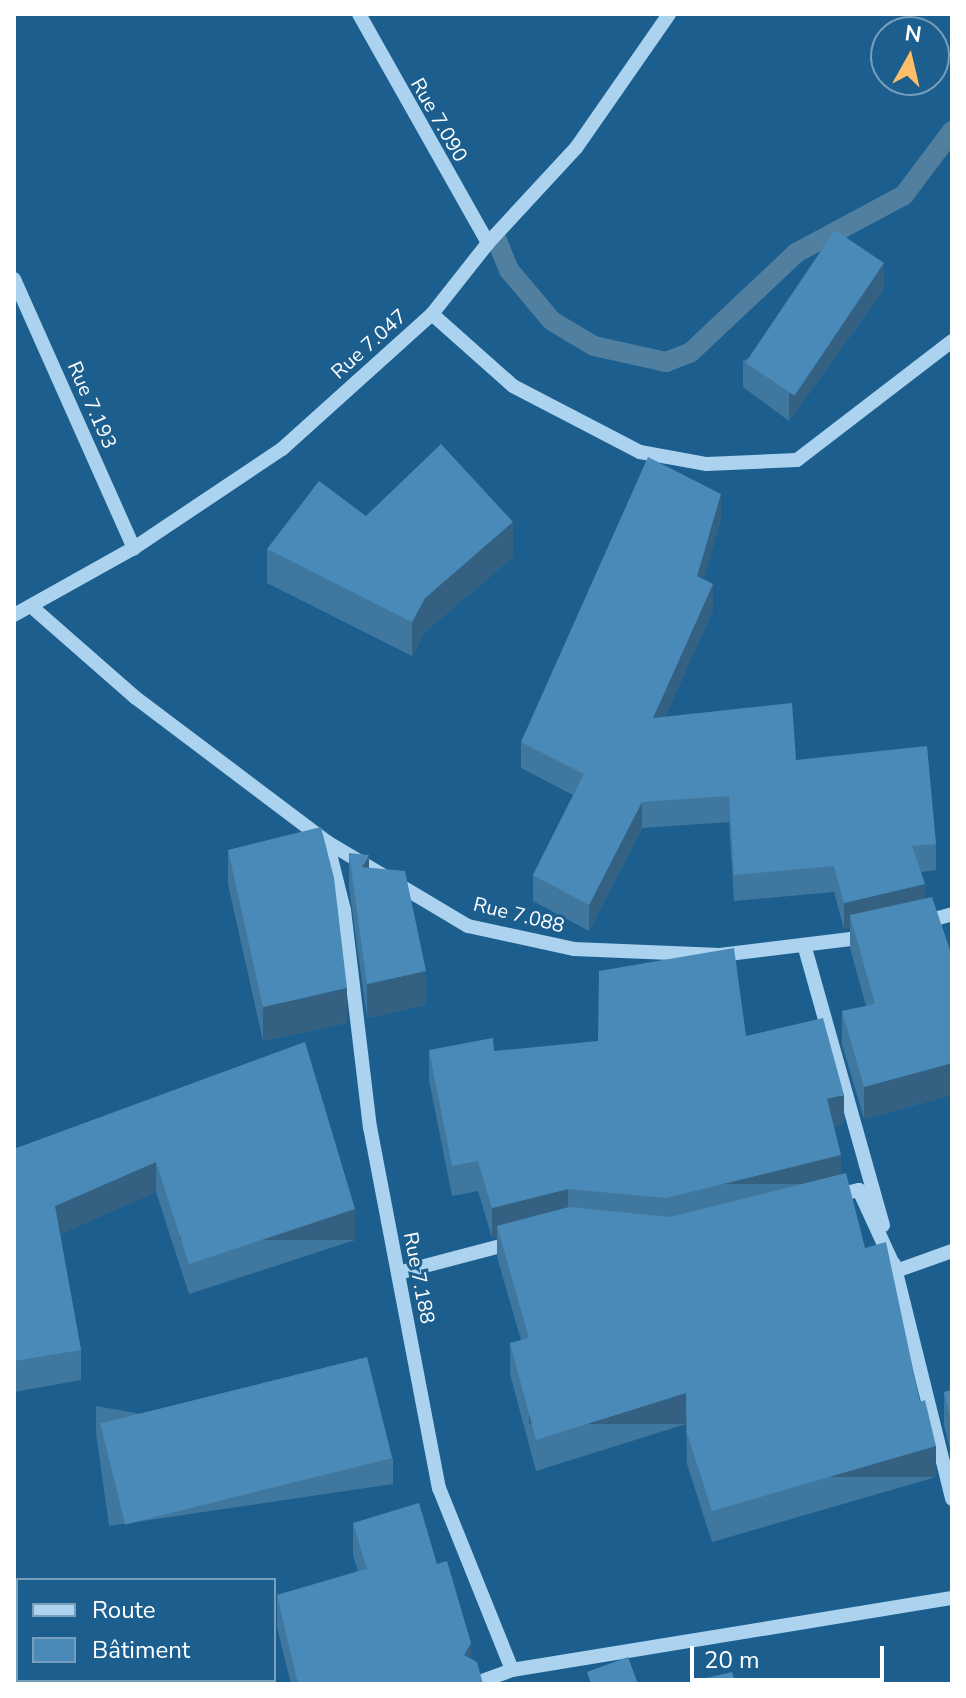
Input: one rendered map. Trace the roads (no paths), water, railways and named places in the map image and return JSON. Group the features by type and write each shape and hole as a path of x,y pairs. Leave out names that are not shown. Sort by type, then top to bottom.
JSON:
{"street":[{"name":"Rue 7.090","path":"359,14 488,243"},
{"name":"Rue 7.047","path":"14,615 134,548 282,449 432,314 488,243 576,148 664,16"},
{"name":"Rue 7.193","path":"14,279 134,548"},
{"path":"432,314 527,394 640,452 707,464 797,460 952,341"},
{"name":"Rue 7.088","path":"32,607 136,698 327,842 468,926 574,949 720,955 805,948 883,933"},
{"name":"Rue 7.188","path":"327,842 344,910 370,1127 439,1488 512,1670"},
{"path":"911,925 952,914"},
{"path":"805,948 896,1271 952,1499"},
{"path":"815,1201 859,1190 896,1271"},
{"path":"398,1273 526,1239"},
{"path":"896,1271 952,1251"},
{"path":"474,1684 512,1670 952,1598"}],"waterway":[{"path":"496,238 509,270 552,321 594,346 666,362 690,353 796,253 904,195 952,131"}]}
